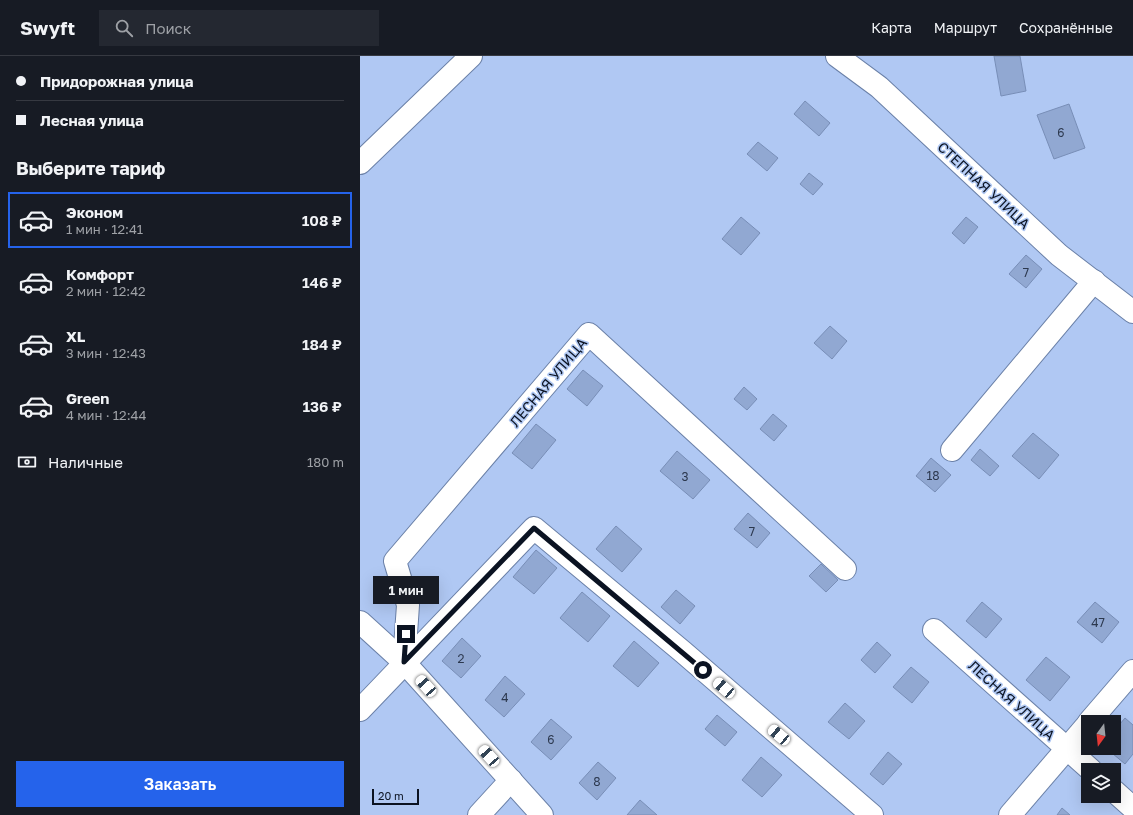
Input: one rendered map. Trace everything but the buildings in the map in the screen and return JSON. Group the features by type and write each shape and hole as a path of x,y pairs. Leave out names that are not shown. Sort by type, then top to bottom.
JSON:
{"street":[{"path":"360,163 471,56"},
{"name":"СТЕПНАЯ УЛИЦА","path":"837,56 879,88 1059,255 1133,312"},
{"path":"360,154 379,144"},
{"path":"952,450 1094,282"},
{"name":"ЛЕСНАЯ УЛИЦА","path":"404,662 408,605 395,561 589,334 845,570"},
{"path":"360,710 404,662 534,528 683,652 872,815"},
{"path":"360,622 404,662 542,815"},
{"name":"ЛЕСНАЯ УЛИЦА","path":"934,630 1083,763"},
{"path":"1096,715 1133,671"},
{"path":"1010,815 1081,732"},
{"path":"479,815 511,780"},
{"path":"1121,797 1133,808"}],"route":[{"path":"406,634 404,662 534,528 703,670"}]}
